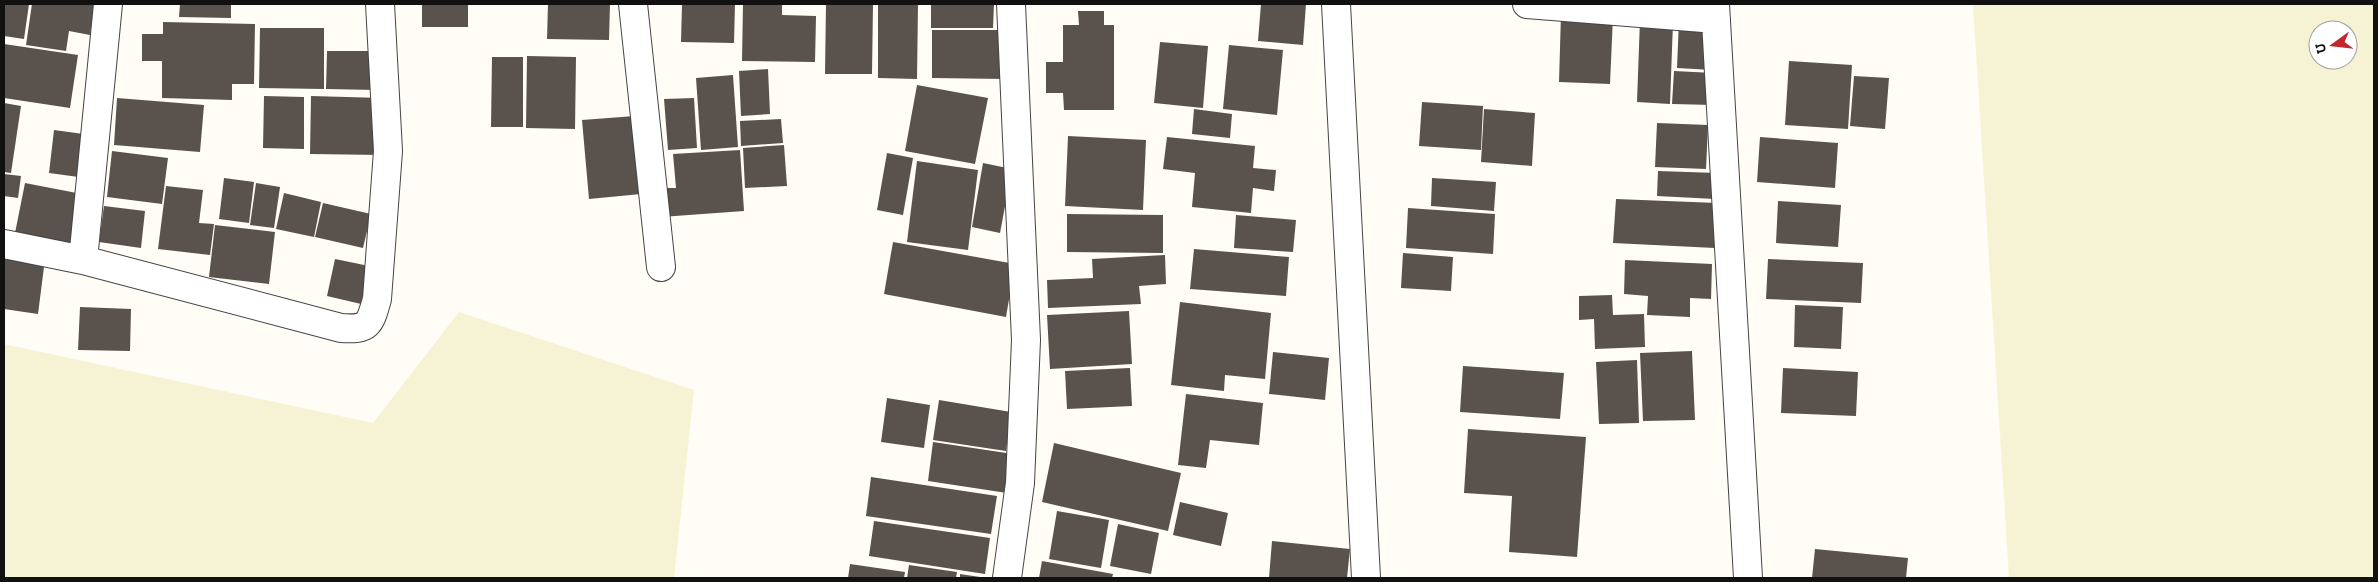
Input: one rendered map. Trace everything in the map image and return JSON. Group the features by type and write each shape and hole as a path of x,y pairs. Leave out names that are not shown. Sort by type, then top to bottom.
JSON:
{"street":[{"path":"83,260 108,4"},
{"path":"4,244 83,260 341,328 359,329 372,320 377,299 388,151 380,4"},
{"path":"633,4 661,266"},
{"path":"1007,578 1020,483 1026,340 1010,4"},
{"path":"1336,4 1366,578"},
{"path":"1527,4 1716,11 1748,578"}],"shaded area":[{"path":"1973,4 2374,4 2374,578 2009,578"},
{"path":"459,312 694,390 674,578 4,578 4,344 373,423"}],"building":[{"path":"4,4 29,4 24,39 4,36"},
{"path":"32,4 94,4 90,35 69,31 66,51 26,45"},
{"path":"180,4 231,4 231,18 179,17"},
{"path":"422,4 468,4 468,27 422,27"},
{"path":"548,4 610,4 609,40 547,39"},
{"path":"682,4 735,4 734,43 681,42"},
{"path":"743,4 782,4 782,15 816,16 815,62 742,61"},
{"path":"826,4 873,4 872,74 825,74"},
{"path":"878,4 918,4 917,79 878,78"},
{"path":"931,4 994,4 993,28 931,28"},
{"path":"1261,4 1306,4 1303,45 1258,41"},
{"path":"1078,11 1104,11 1104,25 1114,25 1114,110 1064,110 1063,93 1046,93 1046,62 1063,62 1063,25 1079,25"},
{"path":"1561,14 1613,16 1610,84 1559,82"},
{"path":"1640,20 1673,22 1670,104 1637,102"},
{"path":"1679,20 1714,22 1712,70 1677,68"},
{"path":"163,22 255,24 254,84 232,84 232,100 162,98 162,61 142,61 142,34 163,34"},
{"path":"260,28 324,28 324,89 259,88"},
{"path":"932,30 1007,30 1006,79 932,78"},
{"path":"1160,42 1208,46 1203,108 1154,103"},
{"path":"4,44 78,55 70,108 4,98"},
{"path":"1229,45 1283,50 1277,115 1223,109"},
{"path":"327,51 376,51 376,90 326,89"},
{"path":"527,56 576,57 575,129 526,128"},
{"path":"492,57 523,57 523,127 491,127"},
{"path":"1789,61 1852,65 1848,129 1785,125"},
{"path":"768,69 770,114 741,116 739,71"},
{"path":"1674,71 1714,73 1713,105 1672,104"},
{"path":"733,75 738,147 701,150 696,78"},
{"path":"1854,76 1889,78 1885,129 1850,126"},
{"path":"917,85 988,98 975,164 905,151"},
{"path":"264,96 304,97 304,149 263,148"},
{"path":"311,96 382,98 382,155 310,154"},
{"path":"117,98 204,105 200,152 114,145"},
{"path":"694,98 697,148 668,150 664,99"},
{"path":"1422,102 1483,106 1481,150 1419,146"},
{"path":"4,103 21,106 11,173 4,172"},
{"path":"1194,109 1232,114 1230,138 1192,134"},
{"path":"1484,109 1535,113 1532,166 1481,162"},
{"path":"635,116 641,194 589,199 582,120"},
{"path":"781,119 783,143 741,146 740,121"},
{"path":"1657,123 1708,125 1706,169 1655,167"},
{"path":"54,130 91,135 86,178 49,173"},
{"path":"1068,136 1146,140 1143,210 1065,206"},
{"path":"1167,137 1255,146 1253,168 1276,170 1274,191 1253,188 1251,213 1192,207 1195,173 1163,169"},
{"path":"1760,137 1838,143 1835,188 1757,182"},
{"path":"784,145 787,186 745,188 743,148"},
{"path":"740,150 744,211 661,217 660,188 676,188 673,154"},
{"path":"112,151 168,158 162,204 107,197"},
{"path":"887,153 913,158 903,215 877,210"},
{"path":"917,161 978,170 968,250 907,242"},
{"path":"983,163 1012,169 1000,233 972,227"},
{"path":"1658,171 1717,173 1715,199 1657,196"},
{"path":"4,174 21,176 18,198 4,196"},
{"path":"224,178 254,182 249,223 219,219"},
{"path":"1432,178 1496,182 1494,211 1431,206"},
{"path":"25,183 87,195 77,246 15,233"},
{"path":"256,183 280,187 274,228 250,225"},
{"path":"166,186 203,190 199,223 214,224 210,255 158,249"},
{"path":"284,193 321,202 314,237 276,229"},
{"path":"1616,199 1717,203 1715,248 1613,243"},
{"path":"1778,201 1841,205 1838,247 1776,243"},
{"path":"323,203 371,214 363,248 315,237"},
{"path":"104,206 145,211 141,248 99,242"},
{"path":"1408,208 1495,214 1493,254 1406,248"},
{"path":"1067,214 1163,215 1163,253 1067,252"},
{"path":"1236,215 1296,220 1293,252 1234,248"},
{"path":"215,225 275,232 269,284 209,277"},
{"path":"893,242 1015,264 1006,317 884,294"},
{"path":"1194,249 1289,257 1286,296 1190,289"},
{"path":"4,252 45,259 38,314 4,309"},
{"path":"1403,253 1453,257 1451,291 1401,288"},
{"path":"1165,255 1166,284 1139,286 1141,304 1048,308 1047,280 1093,278 1092,259"},
{"path":"335,259 369,266 361,304 327,296"},
{"path":"1768,259 1863,263 1861,303 1766,299"},
{"path":"1625,260 1712,264 1711,299 1690,298 1690,317 1647,315 1648,296 1624,294"},
{"path":"1612,295 1613,315 1644,314 1645,347 1595,349 1594,319 1579,320 1579,296"},
{"path":"1180,302 1271,313 1265,379 1225,375 1224,391 1171,385"},
{"path":"1795,305 1843,307 1841,349 1794,347"},
{"path":"80,307 131,309 130,351 78,350"},
{"path":"1129,311 1132,364 1050,369 1047,315"},
{"path":"1692,351 1695,420 1643,421 1640,353"},
{"path":"1273,352 1329,358 1325,400 1269,394"},
{"path":"1637,360 1639,423 1599,424 1596,362"},
{"path":"1463,366 1564,373 1560,419 1460,412"},
{"path":"1130,368 1132,406 1067,409 1065,371"},
{"path":"1783,368 1858,372 1856,416 1781,413"},
{"path":"1186,394 1263,403 1259,445 1210,440 1206,468 1178,465"},
{"path":"887,398 930,405 924,448 881,442"},
{"path":"939,400 1011,412 1006,451 933,440"},
{"path":"1468,429 1586,437 1577,557 1509,552 1512,496 1464,493"},
{"path":"933,442 1013,454 1007,493 928,481"},
{"path":"1054,443 1181,473 1168,531 1042,502"},
{"path":"871,477 997,496 991,534 866,516"},
{"path":"1180,502 1228,513 1221,546 1173,535"},
{"path":"1057,511 1109,520 1101,568 1049,559"},
{"path":"874,521 990,538 985,574 869,556"},
{"path":"1118,524 1159,533 1151,574 1110,566"},
{"path":"1272,541 1350,549 1347,578 1269,578"},
{"path":"1815,549 1908,558 1906,578 1812,578"},
{"path":"1042,561 1113,574 1112,578 1039,578"},
{"path":"850,564 905,572 904,578 848,578"},
{"path":"909,565 957,572 956,578 907,578"},
{"path":"960,574 980,577 980,578 960,578"}]}
